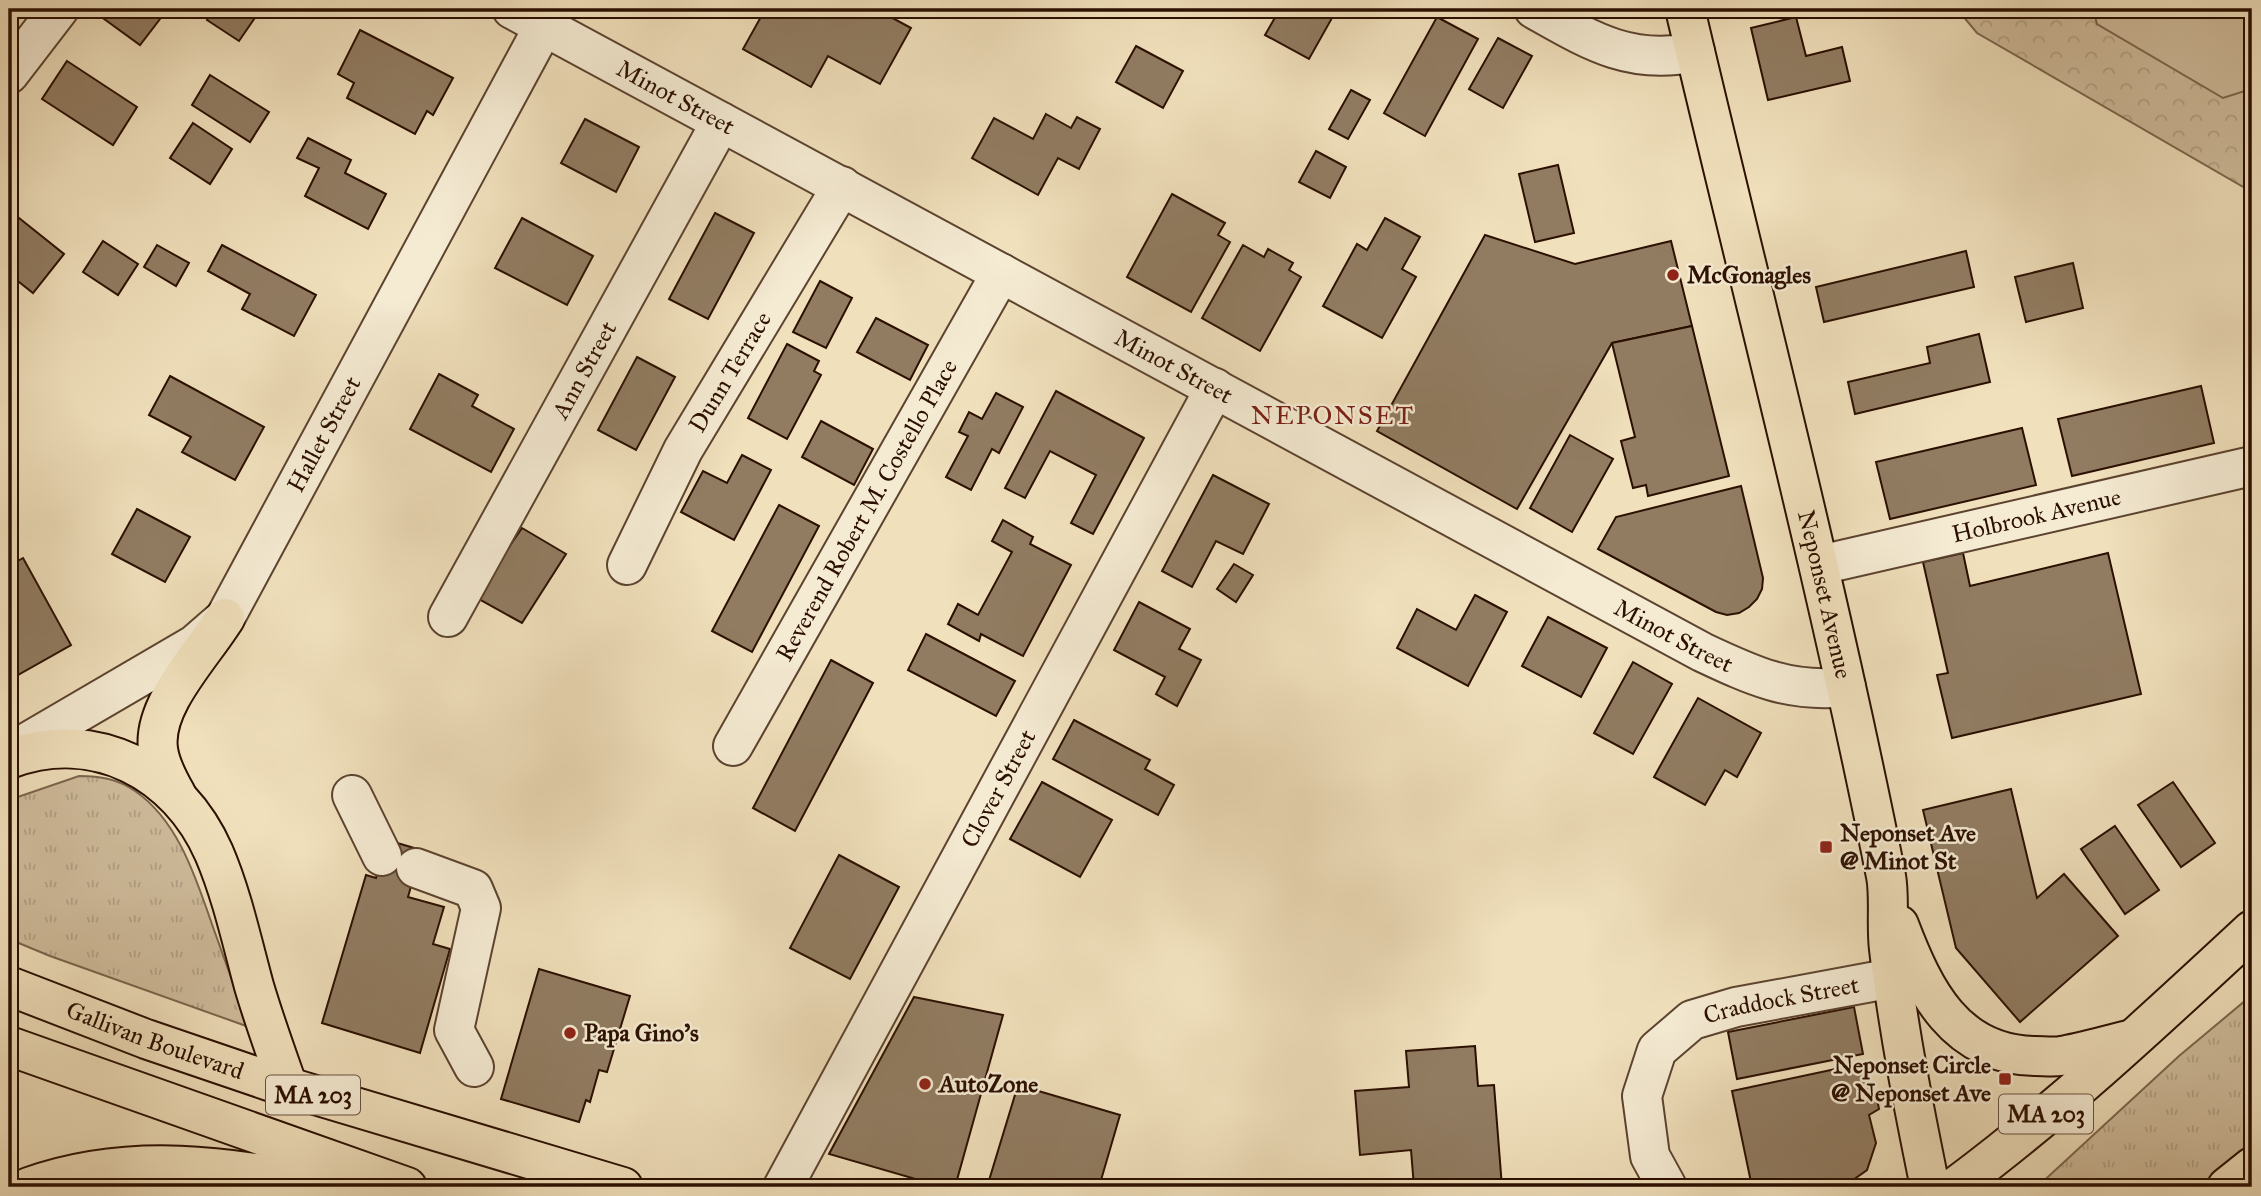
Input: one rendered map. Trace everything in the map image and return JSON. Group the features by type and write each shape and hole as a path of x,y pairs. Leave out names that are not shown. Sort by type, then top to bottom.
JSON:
{"main road":[{"name":"Neponset Avenue","path":"1685,9 1820,565 1887,882 1886,914 1893,978 1930,1187"},
{"path":"233,604 163,712 158,730 158,748 163,767 179,799 214,852 263,1015 288,1087"},
{"path":"9,759 40,750 60,748 100,752 142,768 179,799"},
{"path":"1887,882 1916,969 1944,1014 1980,1044 2000,1053 2060,1056 2135,1039"},
{"name":"MA 203","path":"1955,1187 1989,1163 2135,1039 2252,930"},
{"name":"Gallivan Boulevard","path":"9,986 159,1043 288,1087 623,1187"},
{"name":"MA 203","path":"9,1046 407,1187"},
{"path":"29,1187 76,1172 110,1167 173,1164 250,1173 332,1187"},
{"path":"2227,1187 2252,1167"}],"street":[{"path":"9,75 59,9"},
{"path":"1534,9 1579,34 1625,53 1672,57 1695,52"},
{"name":"Minot Street","path":"528,17 1702,652 1778,684 1800,688 1846,687"},
{"name":"Hallet Street","path":"9,753 194,645 233,604 528,17"},
{"name":"Ann Street","path":"448,617 720,122"},
{"name":"Dunn Terrace","path":"627,565 683,450 842,186"},
{"name":"Reverend Robert M. Costello Place","path":"733,746 1001,273"},
{"name":"Clover Street","path":"783,1187 1215,388"},
{"name":"Holbrook Avenue","path":"1820,565 2252,466"},
{"path":"352,796 399,862 473,889 481,908 454,1030 474,1066"},
{"name":"Craddock Street","path":"1667,1187 1650,1156 1642,1096 1657,1050 1692,1020 1736,1007 1893,978"}],"green space":[{"path":"1957,9 2252,9 2252,192 1977,33"},
{"path":"2093,9 2252,9 2252,83 2248,90 2223,98 2097,24"},
{"path":"79,776 122,784 151,804 164,819 193,873 249,1027 9,939 9,800"},
{"path":"2252,995 2252,1187 2037,1187 2179,1056"}],"building":[{"path":"99,9 146,9 160,19 140,45 96,13"},
{"path":"214,9 261,9 239,41 207,20"},
{"path":"750,9 876,9 911,28 880,84 828,56 811,87 743,49 762,15"},
{"path":"1280,9 1337,9 1309,59 1265,35"},
{"path":"1437,17 1478,39 1425,136 1384,113"},
{"path":"1796,17 1806,56 1842,47 1850,81 1768,100 1751,28"},
{"path":"360,30 453,78 433,115 427,111 415,134 347,98 354,83 338,74"},
{"path":"1498,38 1532,56 1503,108 1469,89"},
{"path":"1136,46 1183,71 1163,108 1116,82"},
{"path":"67,61 137,107 113,145 42,99"},
{"path":"210,75 269,112 250,142 192,105"},
{"path":"1351,90 1370,100 1348,139 1329,129"},
{"path":"1046,114 1071,128 1077,117 1100,129 1079,169 1058,158 1038,195 972,158 994,118 1033,139"},
{"path":"585,119 639,147 616,192 561,163"},
{"path":"193,123 232,149 210,184 170,158"},
{"path":"308,138 351,160 345,173 386,194 368,229 305,196 319,168 297,158"},
{"path":"1316,151 1346,167 1330,198 1299,182"},
{"path":"1558,165 1574,233 1535,242 1519,174"},
{"path":"1172,194 1225,223 1218,235 1230,242 1191,312 1127,277"},
{"path":"9,210 64,254 33,293 9,274"},
{"path":"715,213 754,233 708,319 669,299"},
{"path":"522,218 593,256 567,305 495,268"},
{"path":"1385,218 1420,237 1402,269 1416,277 1382,338 1323,306 1357,244 1367,250"},
{"path":"1485,235 1575,264 1671,241 1692,326 1612,343 1517,509 1377,431"},
{"path":"103,241 138,264 118,295 83,272"},
{"path":"157,245 189,263 176,286 144,267"},
{"path":"222,245 316,295 294,336 242,309 250,294 208,271"},
{"path":"1243,245 1264,257 1268,249 1293,263 1289,270 1301,277 1260,351 1202,318"},
{"path":"1966,251 1974,287 1824,322 1816,287"},
{"path":"2073,263 2083,308 2026,322 2015,277"},
{"path":"820,281 852,298 826,348 793,332"},
{"path":"876,318 928,345 910,380 857,352"},
{"path":"1692,326 1729,476 1648,496 1646,485 1633,488 1621,441 1635,437 1612,343"},
{"path":"1979,334 1990,382 1855,414 1848,382 1930,363 1927,347"},
{"path":"787,344 819,361 814,371 821,375 787,439 748,418"},
{"path":"637,357 675,377 636,450 598,430"},
{"path":"439,374 478,395 472,406 514,429 491,472 410,429"},
{"path":"170,376 264,427 235,480 182,452 191,437 149,415"},
{"path":"2201,386 2214,443 2072,476 2058,419"},
{"path":"1056,391 1144,438 1093,534 1071,523 1096,475 1050,451 1025,498 1005,488"},
{"path":"996,393 1023,407 999,453 992,449 971,490 946,477 968,436 959,432 969,412 982,419"},
{"path":"821,421 873,449 854,485 802,457"},
{"path":"2022,428 2036,485 1890,519 1876,462"},
{"path":"1570,435 1613,459 1572,532 1530,508"},
{"path":"742,455 771,470 734,540 681,512 703,471 727,483"},
{"path":"1213,475 1269,504 1243,554 1216,541 1192,587 1162,571"},
{"path":"1741,486 1763,578 1757,599 1739,613 1727,615 1716,612 1598,549 1616,517"},
{"path":"779,505 819,526 752,652 712,631"},
{"path":"137,509 190,537 165,582 112,554"},
{"path":"1003,520 1033,537 1030,544 1071,565 1023,656 981,634 979,641 948,624 958,604 978,615 1012,552 992,541"},
{"path":"522,528 566,554 522,623 475,597"},
{"path":"1963,553 1970,586 2108,553 2141,694 1952,738 1937,675 1948,673 1923,562"},
{"path":"23,558 71,645 9,680 9,566"},
{"path":"1234,564 1253,575 1236,602 1217,589"},
{"path":"1475,595 1507,612 1468,686 1397,648 1417,609 1456,630"},
{"path":"1139,602 1190,629 1179,649 1201,660 1177,706 1156,694 1165,677 1114,650"},
{"path":"1548,617 1607,648 1581,697 1522,666"},
{"path":"926,634 1015,681 996,716 908,670"},
{"path":"831,660 873,683 795,831 753,808"},
{"path":"1633,662 1672,684 1633,754 1594,733"},
{"path":"1698,698 1761,733 1737,777 1725,770 1705,805 1654,777"},
{"path":"1074,720 1150,760 1145,769 1174,785 1158,815 1053,759"},
{"path":"1042,782 1112,820 1080,877 1010,839"},
{"path":"2173,782 2215,843 2181,867 2138,805"},
{"path":"2011,789 2037,898 2064,874 2118,936 2020,1022 1956,948 1923,810"},
{"path":"2115,826 2159,890 2125,914 2081,849"},
{"path":"387,840 421,850 408,897 444,907 433,944 450,949 420,1053 322,1023 366,875 376,878"},
{"path":"839,855 899,887 850,979 790,948"},
{"name":"Papa Gino's","path":"539,969 630,996 607,1072 599,1070 590,1102 586,1100 579,1122 501,1099"},
{"name":"AutoZone","path":"914,997 1003,1015 955,1187 943,1187 829,1154"},
{"path":"1854,1007 1863,1054 1737,1079 1728,1032"},
{"path":"1475,1046 1478,1086 1494,1085 1502,1187 1414,1187 1411,1150 1360,1155 1355,1091 1409,1087 1406,1051"},
{"path":"1864,1063 1870,1088 1876,1093 1879,1109 1869,1115 1876,1143 1867,1170 1843,1187 1752,1187 1732,1091"},
{"path":"1018,1085 1120,1115 1099,1187 987,1187"}],"place":[{"name":"McGonagles","path":"1673,275"},
{"name":"Neponset Ave @ Minot St","path":"1826,847"},
{"name":"Papa Gino's","path":"570,1033"},
{"name":"Neponset Circle @ Neponset Ave","path":"2005,1079"},
{"name":"AutoZone","path":"925,1084"}],"district":[{"name":"NEPONSET","path":"1333,415"}]}
